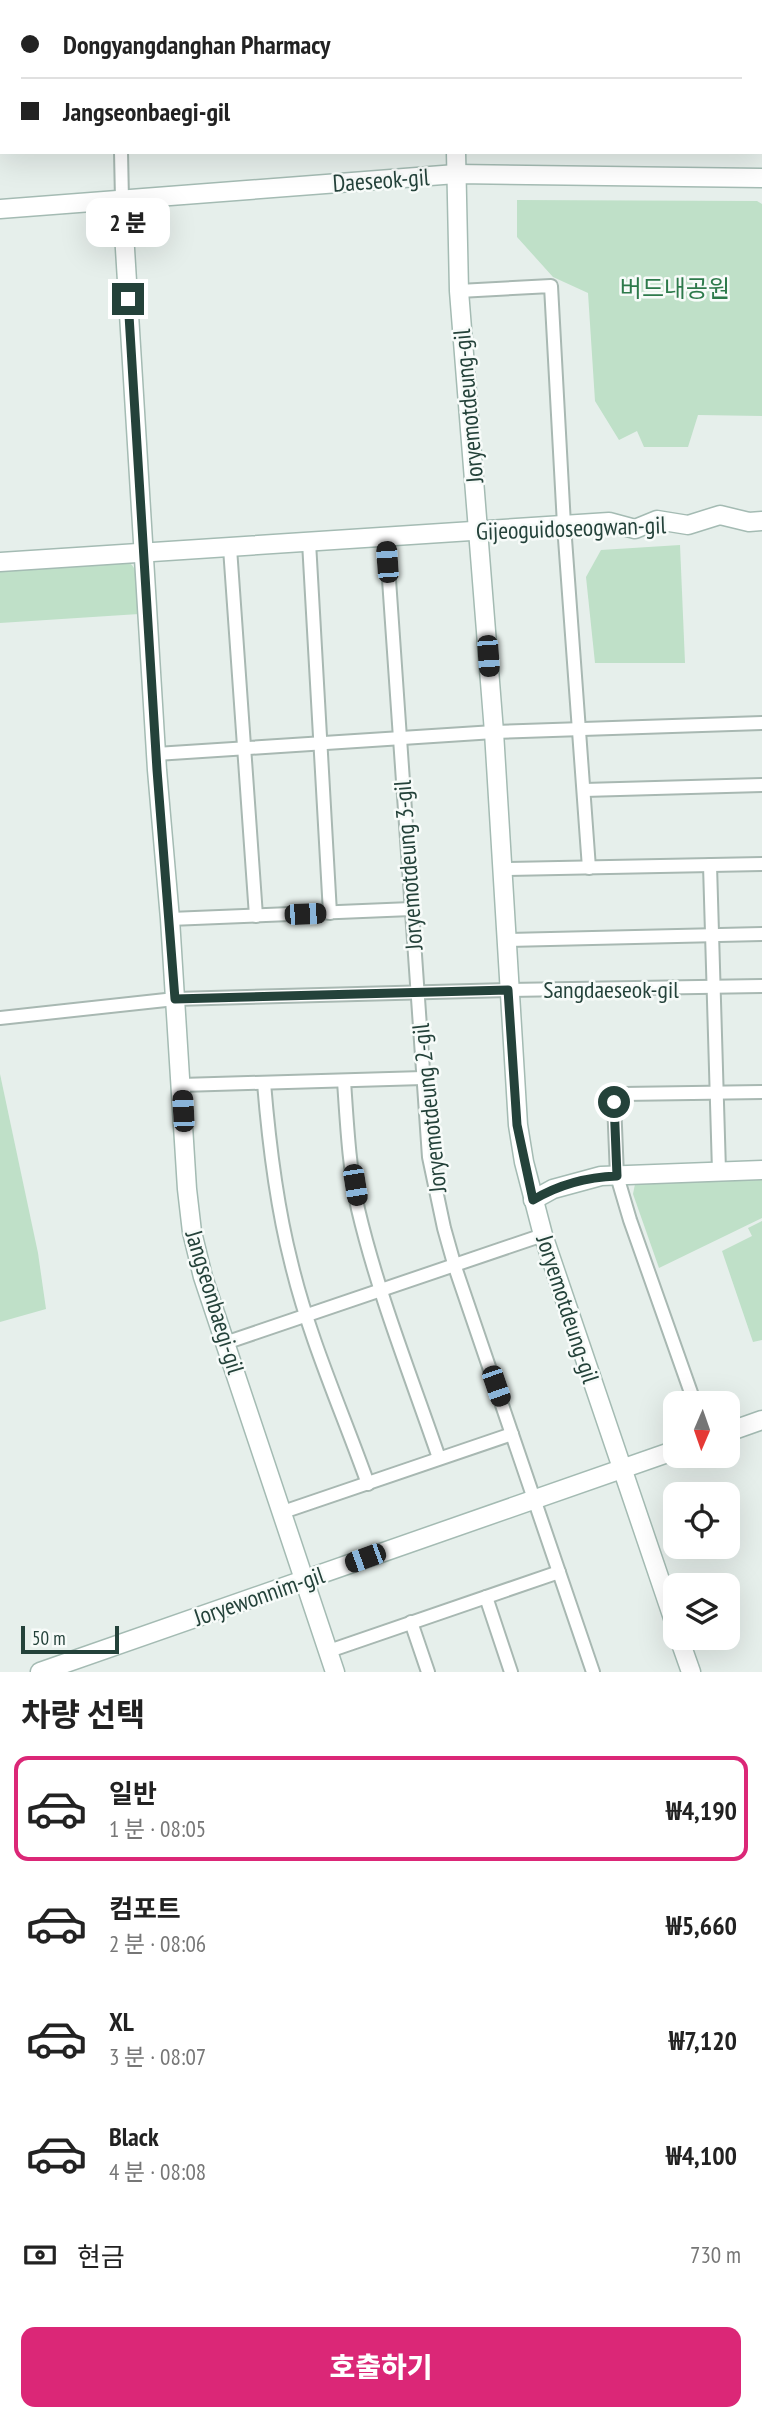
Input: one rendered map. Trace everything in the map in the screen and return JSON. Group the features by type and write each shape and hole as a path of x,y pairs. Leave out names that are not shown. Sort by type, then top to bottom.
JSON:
{"street":[{"name":"Jangseonbaegi-gil","path":"121,154 156,754 192,1232 204,1277 335,1672"},
{"name":"Joryemotdeung-gil","path":"456,154 459,291 494,732 517,1125 543,1234 663,1590"},
{"name":"Daeseok-gil","path":"0,209 456,174 762,178"},
{"path":"459,291 551,286 564,525 589,868"},
{"name":"Gijeoguidoseogwan-gil","path":"0,562 609,522 635,529 660,520 688,525 720,515 748,522 762,521"},
{"name":"Joryemotdeung 3-gil","path":"386,536 417,992"},
{"path":"309,542 330,913"},
{"path":"230,548 256,916"},
{"path":"156,754 494,732 762,723"},
{"path":"584,790 762,785"},
{"path":"502,870 762,864"},
{"path":"710,865 719,1171"},
{"path":"170,919 411,909"},
{"path":"506,940 762,934"},
{"name":"Sangdaeseok-gil","path":"0,1018 175,999 762,986"},
{"name":"Joryemotdeung 2-gil","path":"417,992 429,1157 444,1228 454,1265 593,1672"},
{"path":"181,1085 423,1078"},
{"path":"344,1081 348,1144 358,1206 382,1290 439,1458"},
{"path":"264,1083 277,1200 291,1264 368,1484"},
{"path":"690,1391 617,1176 614,1102 617,1096 622,1094 762,1092"},
{"path":"533,1200 553,1189 601,1176 762,1170"},
{"path":"226,1343 543,1234"},
{"path":"740,1428 762,1420"},
{"path":"283,1512 512,1434"},
{"name":"Joryewonnim-gil","path":"40,1672 663,1454"},
{"path":"328,1651 559,1572"},
{"path":"486,1597 511,1672"},
{"path":"411,1622 428,1672"},
{"path":"684,1650 691,1672"}],"green space":[{"name":"버드내공원","path":"517,200 757,201 762,204 762,416 698,415 688,447 644,447 637,431 619,440 595,401 588,293 553,277 517,237"},
{"path":"680,545 685,663 595,663 586,577 601,550"},
{"path":"125,560 135,569 137,576 139,614 0,623 0,569"},
{"path":"0,1074 38,1253 46,1309 0,1322"},
{"path":"762,1180 762,1218 659,1268 633,1194 635,1184"},
{"path":"762,1221 762,1340 753,1342 722,1251 752,1236 748,1228"}],"route":[{"path":"128,299 157,770 175,999 508,990 517,1125 533,1200 553,1189 601,1176 617,1176 614,1102"}]}
